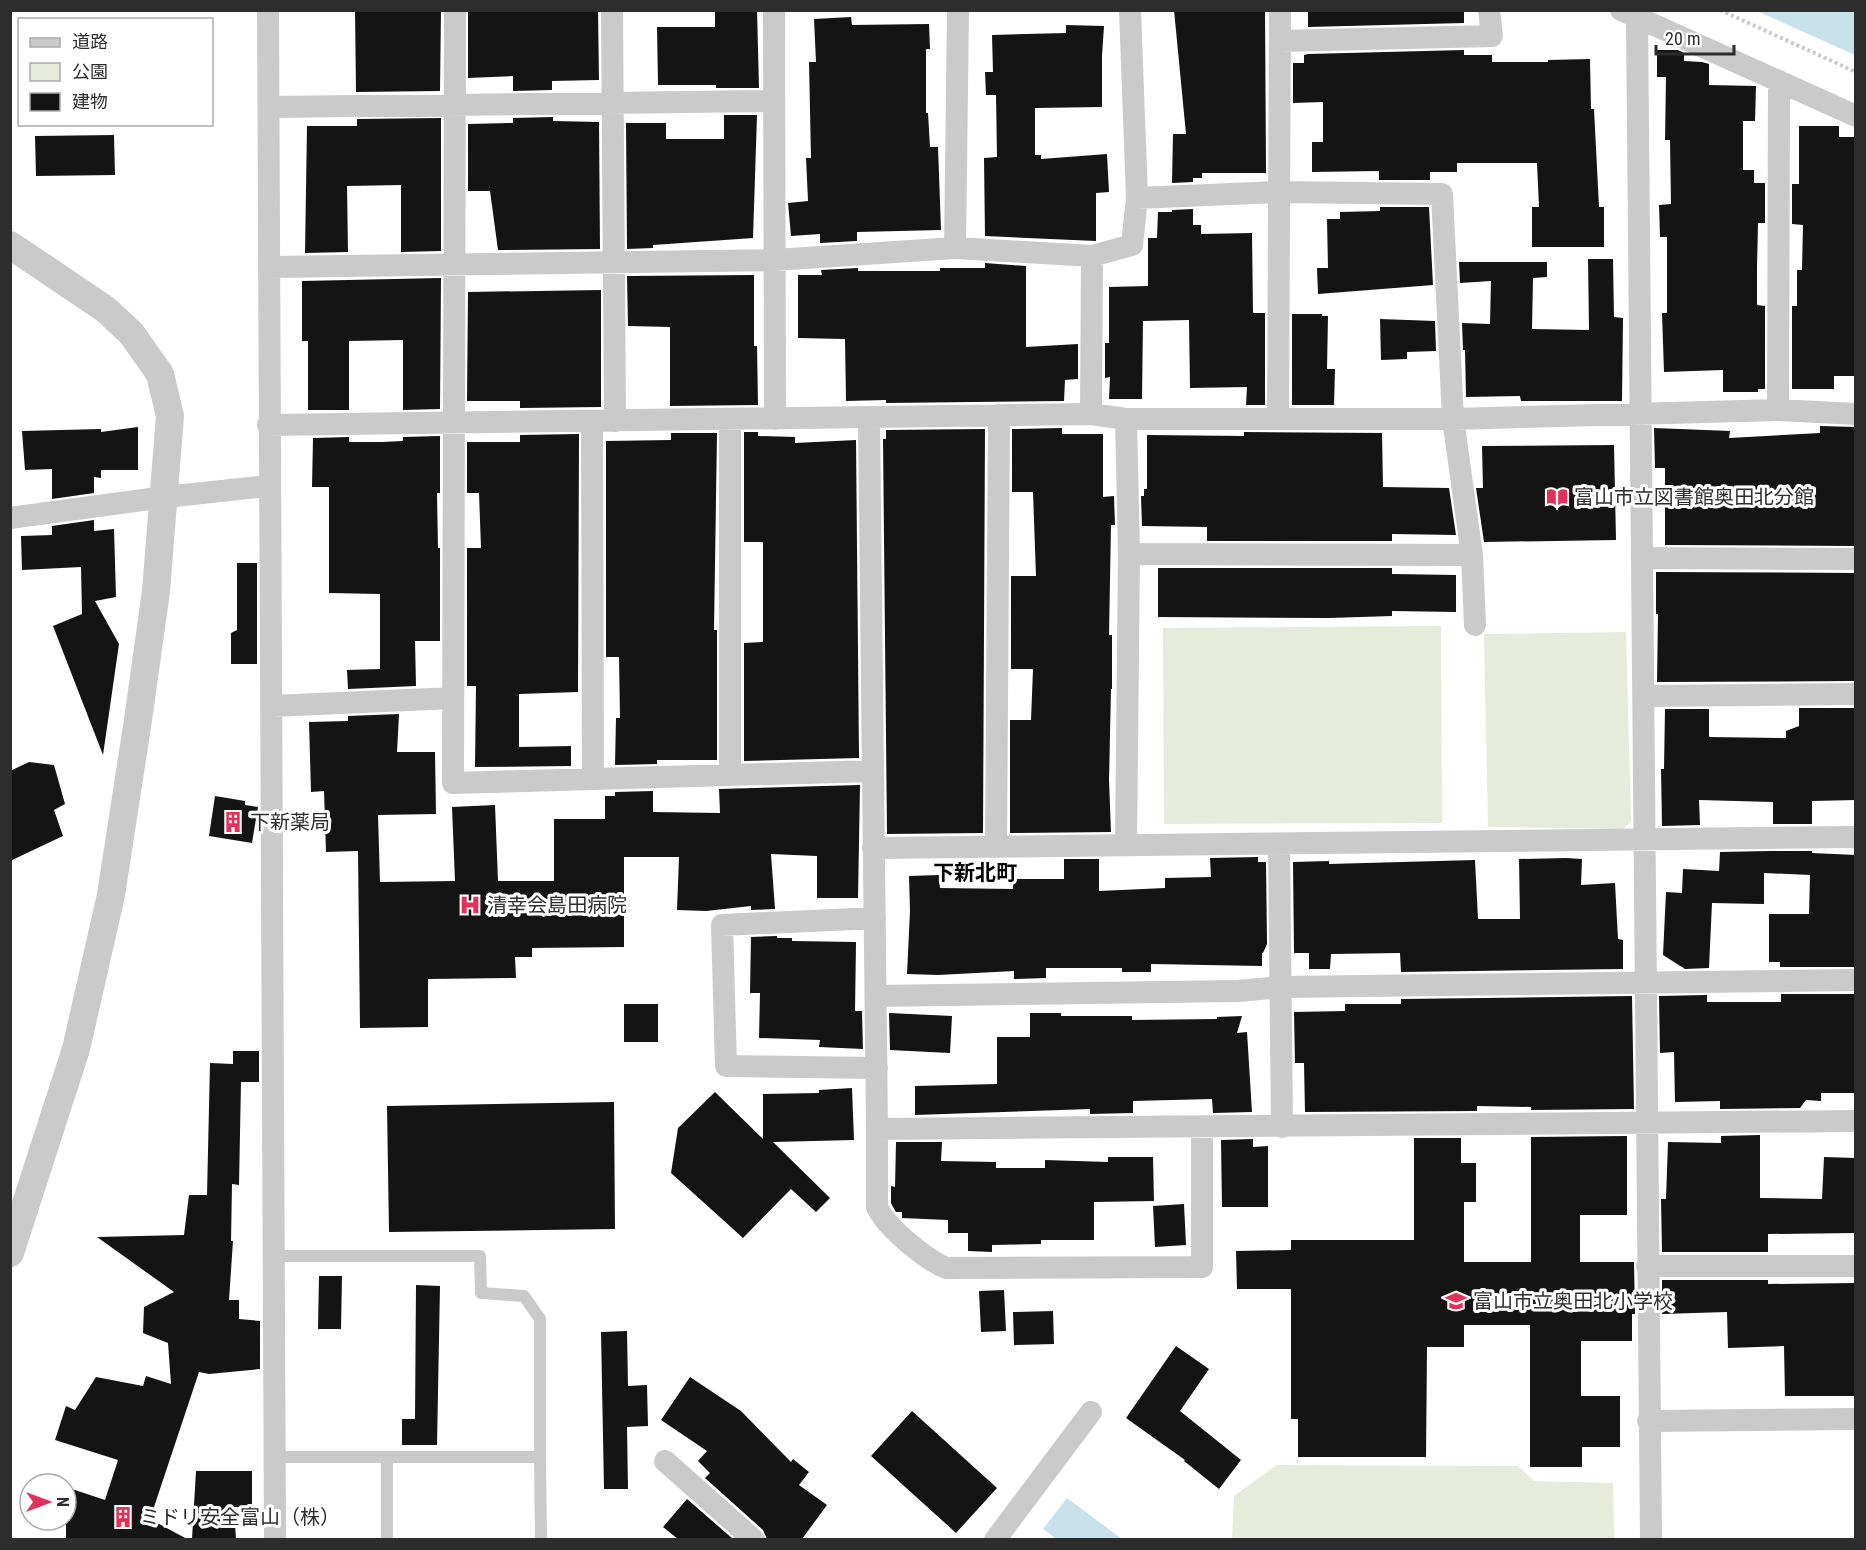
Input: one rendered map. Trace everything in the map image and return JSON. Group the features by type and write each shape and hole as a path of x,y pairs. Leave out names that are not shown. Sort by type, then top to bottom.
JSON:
{"street":[{"path":"268,10 268,486 272,706 275,1539"},
{"path":"455,10 453,783 873,771"},
{"path":"612,10 615,421"},
{"path":"774,10 775,419"},
{"path":"955,248 958,10"},
{"path":"269,267 775,260 955,248 1092,255 1132,245 1137,198 1130,10"},
{"path":"1278,418 1280,10"},
{"path":"1280,41 1491,36 1489,10"},
{"path":"1651,1539 1648,1421 1640,415 1629,14 1856,116"},
{"path":"1778,410 1779,81"},
{"path":"269,107 774,101"},
{"path":"1137,198 1280,192 1442,194 1453,419 1472,555 1475,625"},
{"path":"10,245 105,309 131,333 160,374 170,416 156,591 111,895 76,1049 10,1253"},
{"path":"1091,414 1092,255"},
{"path":"268,425 1091,414 1126,419 1453,419 1778,410 1856,414"},
{"path":"996,846 999,415"},
{"path":"869,417 877,1207 882,1219 932,1262 946,1268 1202,1267 1202,1128"},
{"path":"730,419 730,775"},
{"path":"1126,419 1129,554 1126,845"},
{"path":"592,421 593,779"},
{"path":"10,518 268,486"},
{"path":"1129,554 1472,555"},
{"path":"1642,558 1856,559"},
{"path":"1644,696 1856,694"},
{"path":"272,706 453,698"},
{"path":"873,848 1856,837"},
{"path":"1279,844 1282,1127"},
{"path":"875,918 722,925 726,1066 877,1068"},
{"path":"876,996 1238,991 1281,987 1856,980"},
{"path":"877,1129 1856,1121"},
{"path":"1647,1266 1856,1266"},
{"path":"995,1539 1091,1412"},
{"path":"1648,1421 1856,1419"},
{"path":"665,1461 754,1539"}],"lane":[{"path":"274,1256 480,1256 481,1293 524,1296 540,1319 541,1539"},
{"path":"275,1457 540,1457"},
{"path":"387,1457 387,1539"}],"path":[{"path":"1720,10 1856,72"}],"green space":[{"path":"1441,626 1442,823 1164,824 1163,628"},
{"path":"1626,632 1631,822 1623,829 1488,827 1484,634"},
{"path":"1277,1465 1518,1466 1534,1481 1613,1483 1614,1539 1232,1539 1234,1496"}],"water":[{"path":"1757,11 1855,11 1855,55"},
{"path":"1067,1498 1122,1539 1056,1539 1043,1529"}],"building":[{"path":"355,10 441,10 440,91 356,92"},
{"path":"468,10 598,10 599,80 552,81 552,90 513,91 513,76 468,78"},
{"path":"715,10 757,10 759,88 658,85 657,27 715,27"},
{"path":"1174,10 1265,10 1266,173 1202,173 1202,178 1193,178 1193,182 1172,183 1173,134 1186,134"},
{"path":"1308,10 1464,10 1464,23 1308,27"},
{"path":"851,17 852,25 929,24 930,49 926,49 926,113 928,113 930,147 938,147 941,230 857,232 857,241 820,243 820,234 791,236 788,203 808,201 806,158 811,158 809,62 816,62 814,19"},
{"path":"1066,25 1104,26 1102,107 1035,108 1035,155 1041,155 1041,159 1107,154 1109,192 1096,193 1096,241 985,236 984,158 997,157 996,95 986,95 985,72 993,72 992,35 1066,33"},
{"path":"1464,50 1464,55 1492,55 1492,62 1590,59 1591,109 1594,109 1599,207 1604,207 1604,247 1532,247 1532,207 1539,207 1537,163 1457,163 1457,172 1430,172 1430,180 1379,180 1379,171 1312,172 1312,142 1323,142 1323,102 1293,103 1293,63 1304,63 1304,55 1308,54"},
{"path":"1657,50 1678,50 1684,53 1684,61 1709,64 1709,85 1756,86 1755,121 1743,121 1743,170 1754,170 1754,183 1765,183 1765,223 1758,223 1757,305 1765,306 1765,389 1758,389 1758,392 1723,392 1723,370 1664,372 1662,313 1667,313 1667,237 1660,237 1659,205 1671,204 1670,140 1665,140 1666,77 1657,77"},
{"path":"724,115 757,115 753,238 627,249 626,123 666,123 666,139 724,139"},
{"path":"553,117 553,121 599,122 600,249 498,250 490,191 468,191 468,124 513,123 513,118"},
{"path":"441,118 441,251 401,252 401,185 347,186 348,252 305,253 307,126 357,126 357,119"},
{"path":"1799,126 1839,126 1839,137 1856,137 1856,376 1834,376 1834,389 1792,389 1792,306 1797,306 1797,270 1802,270 1803,225 1792,224 1792,184 1799,184"},
{"path":"114,135 115,175 36,176 35,136"},
{"path":"1380,207 1429,207 1433,285 1318,294 1317,268 1328,268 1327,219 1340,219 1340,212 1380,211"},
{"path":"1193,209 1193,225 1201,225 1201,234 1252,233 1253,313 1265,313 1265,405 1246,405 1247,387 1190,388 1189,320 1143,321 1142,399 1109,399 1110,377 1105,378 1105,343 1109,343 1109,287 1148,286 1148,238 1157,238 1158,212"},
{"path":"1588,259 1613,259 1614,317 1623,318 1622,401 1521,401 1520,396 1466,397 1462,323 1490,324 1491,281 1460,283 1459,262 1547,262 1547,277 1533,278 1532,329 1589,330"},
{"path":"985,263 1026,266 1026,347 1078,344 1078,379 1065,380 1064,401 886,403 886,400 846,401 845,339 798,338 798,275 822,275 821,270 858,268 858,271 940,271 940,268 985,268"},
{"path":"754,275 754,346 757,346 758,405 670,406 670,327 628,326 627,276"},
{"path":"441,278 440,409 403,410 403,340 349,341 349,410 308,410 308,341 302,341 302,281"},
{"path":"601,290 601,407 520,408 520,401 467,401 468,292"},
{"path":"1292,314 1328,316 1327,369 1335,369 1334,405 1292,405"},
{"path":"1380,319 1435,321 1436,351 1407,352 1407,359 1381,360"},
{"path":"1820,426 1856,427 1856,546 1665,545 1665,468 1655,468 1654,428 1730,431 1729,438 1820,433"},
{"path":"138,427 138,470 101,470 101,478 94,477 94,493 52,499 52,469 25,470 22,431 101,429 101,432"},
{"path":"1062,428 1062,434 1103,434 1103,497 1114,496 1115,525 1111,525 1109,635 1112,635 1109,780 1111,832 1010,833 1010,720 1031,720 1033,669 1011,669 1011,576 1036,576 1033,492 1012,492 1012,429"},
{"path":"985,429 983,833 887,834 883,439 886,439 886,430"},
{"path":"744,432 758,432 758,436 795,437 795,443 856,440 859,758 744,761 744,643 763,642 763,542 744,542"},
{"path":"1244,432 1382,433 1383,487 1449,488 1456,535 1392,534 1392,541 1207,541 1207,527 1142,526 1141,496 1144,496 1144,489 1147,489 1147,435 1244,436"},
{"path":"671,433 717,433 714,630 717,630 717,760 657,760 657,764 615,765 616,718 620,718 619,657 606,657 606,441 671,440"},
{"path":"579,434 578,692 519,694 519,747 571,746 571,766 475,767 476,686 467,686 467,548 481,548 479,493 467,493 467,442 520,442 520,435"},
{"path":"440,436 440,493 437,493 438,548 440,548 440,641 415,641 416,686 348,689 347,670 380,669 380,594 329,593 329,487 312,487 313,438 349,437 349,442 382,442 403,441 403,437"},
{"path":"1614,445 1616,540 1484,542 1476,488 1483,488 1482,446"},
{"path":"94,520 94,531 114,529 116,597 95,601 119,644 103,755 53,626 82,614 81,567 22,570 21,536 52,535 52,526"},
{"path":"237,563 257,563 257,664 231,664 231,633 237,630"},
{"path":"1158,568 1392,568 1392,574 1456,575 1456,612 1392,611 1392,616 1329,618 1158,617"},
{"path":"1656,572 1856,573 1855,681 1657,682"},
{"path":"1799,708 1855,708 1856,800 1812,801 1812,824 1773,824 1773,802 1699,800 1700,825 1662,826 1661,769 1664,769 1665,709 1709,709 1709,737 1786,738 1786,731 1799,726"},
{"path":"399,714 397,752 435,752 436,814 378,815 380,882 455,881 452,807 495,805 498,881 554,881 554,819 605,819 605,796 615,796 615,792 653,791 653,812 720,813 719,789 860,785 858,898 817,898 817,856 771,854 775,909 751,910 751,906 706,911 677,910 679,857 624,857 624,947 532,948 532,957 515,957 516,978 428,979 428,1027 360,1028 358,851 326,852 324,791 311,792 309,722 348,721 348,716"},
{"path":"29,762 54,765 65,804 54,810 63,836 10,861 10,771"},
{"name":"下新薬局","path":"215,796 245,801 245,805 258,807 252,843 209,836"},
{"path":"1812,851 1812,853 1856,855 1856,967 1780,967 1780,962 1769,962 1769,914 1809,914 1810,875 1764,873 1764,904 1712,903 1709,968 1685,969 1663,955 1666,892 1682,893 1683,869 1719,871 1720,852"},
{"path":"1258,857 1258,862 1266,862 1267,944 1262,953 1262,966 1151,964 1151,972 1122,972 1122,968 1046,968 1046,978 1014,979 1014,971 938,975 907,974 909,876 939,875 940,888 1013,889 1013,879 1064,879 1064,859 1099,859 1099,891 1165,888 1165,878 1211,877 1210,858"},
{"path":"1519,859 1582,859 1581,885 1615,883 1618,939 1623,940 1623,969 1401,972 1400,953 1331,954 1330,969 1309,969 1309,953 1294,953 1293,862 1329,861 1329,864 1475,860 1478,919 1520,919"},
{"path":"777,936 777,938 792,938 792,941 856,942 855,1011 862,1011 863,1049 819,1047 820,1040 759,1038 760,993 750,993 751,937"},
{"path":"1781,994 1856,994 1856,1093 1821,1093 1821,1101 1806,1100 1800,1108 1720,1109 1720,1101 1675,1102 1674,1052 1660,1053 1659,996 1707,995 1707,1002 1781,1002"},
{"path":"1632,996 1634,1109 1531,1110 1531,1107 1477,1106 1477,1111 1305,1112 1304,1063 1295,1063 1294,1012 1345,1011 1345,1004 1401,1004 1401,999"},
{"path":"624,1004 658,1004 658,1042 624,1042"},
{"path":"889,1013 952,1016 950,1053 890,1050"},
{"path":"1030,1013 1061,1013 1061,1016 1132,1016 1132,1020 1217,1019 1217,1017 1242,1016 1237,1033 1247,1032 1252,1112 1213,1113 1212,1099 1133,1101 1133,1113 1090,1114 1090,1109 915,1115 915,1086 997,1084 997,1037 1030,1037"},
{"path":"233,1051 259,1051 259,1082 241,1082 239,1185 232,1184 231,1241 233,1241 229,1300 239,1300 239,1319 260,1321 260,1369 209,1374 199,1372 150,1519 187,1539 66,1539 66,1532 78,1532 78,1491 105,1500 118,1460 55,1440 66,1406 75,1410 96,1377 143,1386 146,1376 171,1384 168,1343 143,1333 144,1307 174,1292 97,1237 184,1235 189,1195 207,1195 210,1063 233,1064"},
{"path":"852,1088 854,1140 773,1142 830,1198 816,1212 791,1189 743,1238 671,1173 678,1128 715,1092 763,1139 763,1094 819,1093 819,1090"},
{"path":"614,1102 615,1229 389,1232 387,1106"},
{"path":"1760,1135 1760,1198 1822,1199 1824,1157 1856,1158 1856,1233 1768,1234 1768,1252 1662,1252 1661,1199 1666,1199 1668,1142 1721,1143 1721,1136"},
{"path":"1627,1136 1627,1215 1580,1215 1580,1262 1634,1262 1635,1314 1632,1314 1632,1341 1581,1341 1581,1396 1620,1396 1620,1447 1582,1447 1582,1467 1530,1467 1530,1325 1464,1325 1464,1347 1427,1347 1426,1457 1298,1457 1298,1419 1291,1419 1291,1289 1237,1289 1236,1251 1291,1250 1291,1240 1414,1240 1414,1138 1461,1138 1461,1163 1476,1163 1476,1202 1464,1202 1464,1262 1531,1262 1531,1137"},
{"path":"1253,1139 1253,1147 1268,1146 1268,1207 1222,1207 1221,1140"},
{"path":"896,1142 942,1142 941,1161 996,1162 996,1168 1045,1168 1045,1160 1108,1162 1108,1157 1153,1157 1154,1201 1094,1202 1094,1240 1041,1240 1041,1244 992,1245 992,1252 968,1251 968,1233 948,1233 948,1220 902,1218 902,1212 896,1212 891,1203 891,1186 895,1187"},
{"path":"1184,1204 1186,1245 1155,1247 1153,1206"},
{"path":"319,1276 342,1276 341,1329 318,1329"},
{"path":"1662,1280 1768,1280 1768,1284 1856,1283 1856,1396 1785,1396 1784,1346 1728,1348 1727,1312 1662,1314"},
{"path":"416,1285 440,1286 437,1445 402,1445 402,1419 415,1419"},
{"path":"1004,1290 1006,1331 981,1332 979,1291"},
{"path":"1053,1311 1054,1344 1014,1345 1013,1312"},
{"path":"627,1331 628,1386 647,1385 648,1426 627,1427 628,1489 604,1489 601,1332"},
{"path":"1176,1346 1209,1369 1180,1411 1241,1460 1219,1489 1185,1460 1126,1418"},
{"path":"690,1377 741,1411 791,1462 793,1459 809,1472 799,1485 827,1505 802,1539 767,1539 763,1530 705,1478 710,1473 698,1461 707,1451 661,1420"},
{"path":"912,1411 997,1488 956,1533 871,1456"},
{"path":"196,1471 252,1471 252,1507 234,1507 236,1539 192,1539"},
{"path":"687,1499 733,1539 678,1539 663,1527"}],"place":[{"name":"富山市立図書館奥田北分館","path":"1557,497"},
{"name":"下新薬局","path":"233,822"},
{"name":"清幸会島田病院","path":"470,905"},
{"name":"富山市立奥田北小学校","path":"1456,1301"},
{"name":"ミドリ安全富山（株）","path":"123,1517"}],"district":[{"name":"下新北町","path":"975,873"}]}
